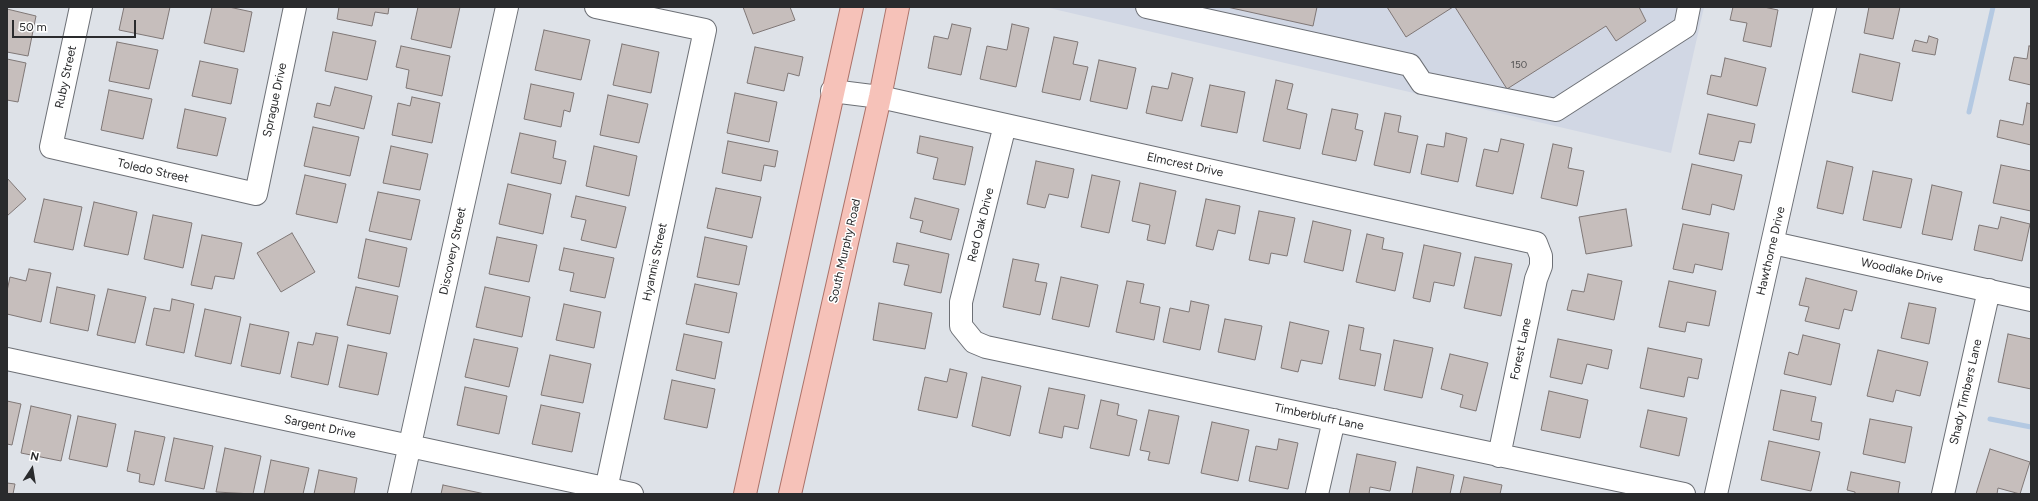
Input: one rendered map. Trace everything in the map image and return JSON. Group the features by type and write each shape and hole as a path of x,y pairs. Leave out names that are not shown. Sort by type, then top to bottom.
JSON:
{"main road":[{"path":"745,494 832,91 852,7"},
{"name":"South Murphy Road","path":"790,494 880,97 898,7"}],"street":[{"name":"Ruby Street","path":"51,147 82,7"},
{"name":"Sprague Drive","path":"256,194 295,7"},
{"name":"Discovery Street","path":"399,494 507,7"},
{"name":"Hyannis Street","path":"596,7 705,30 605,491"},
{"path":"1147,7 1410,64 1422,83 1556,110 1685,27 1689,7"},
{"name":"Hawthorne Drive","path":"1716,494 1825,7"},
{"name":"Elmcrest Drive","path":"832,91 880,97 1536,243"},
{"name":"Red Oak Drive","path":"961,326 961,302 1005,126"},
{"name":"Toledo Street","path":"51,147 256,194"},
{"name":"Forest Lane","path":"1498,456 1536,279 1541,266 1541,256 1536,243"},
{"name":"Woodlake Drive","path":"1773,243 2031,300"},
{"name":"Shady Timbers Lane","path":"1943,494 1989,290"},
{"name":"Timberbluff Lane","path":"961,326 974,342 986,347 1684,494"},
{"name":"Sargent Drive","path":"7,359 605,491 632,494"},
{"path":"1317,494 1334,420"}],"shaded area":[{"path":"1045,7 1704,7 1671,153"}],"building":[{"path":"124,7 170,7 163,39 119,30"},
{"path":"212,7 229,7 252,12 244,52 204,43"},
{"path":"339,7 389,7 388,14 375,12 372,26 337,19"},
{"path":"418,7 460,7 451,48 411,39"},
{"path":"743,7 790,7 795,20 753,34"},
{"path":"1227,7 1317,7 1313,26"},
{"path":"1387,7 1453,7 1406,37"},
{"path":"1455,7 1639,7 1646,21 1616,41 1606,26 1507,89"},
{"path":"1733,7 1764,7 1778,10 1771,47 1743,41 1747,23 1730,20"},
{"path":"1869,7 1900,7 1893,39 1864,33"},
{"path":"7,9 36,16 28,56 7,52"},
{"path":"952,24 971,28 961,75 928,68 934,36 948,39"},
{"path":"1012,24 1029,28 1016,87 980,79 987,46 1007,50"},
{"path":"544,30 590,40 581,80 535,70"},
{"path":"333,32 376,41 367,80 325,71"},
{"path":"1929,36 1938,39 1935,55 1912,51 1915,40 1927,43"},
{"path":"1054,37 1078,42 1073,64 1088,67 1080,100 1042,92"},
{"path":"117,42 158,50 149,89 109,81"},
{"path":"622,44 659,52 651,93 613,85"},
{"path":"401,46 450,56 442,96 406,88 409,70 396,67"},
{"path":"2029,46 2031,46 2031,85 2009,80 2014,57 2027,59"},
{"path":"755,47 803,57 799,76 788,73 784,91 747,83"},
{"path":"1860,54 1900,63 1892,101 1852,92"},
{"path":"1725,58 1766,68 1757,106 1707,94 1711,75 1721,77"},
{"path":"7,59 26,63 18,102 7,100"},
{"path":"1099,60 1136,68 1127,109 1090,101"},
{"path":"200,61 238,69 231,104 192,96"},
{"path":"1172,73 1193,78 1182,121 1146,113 1152,86 1168,89"},
{"path":"1276,80 1293,84 1287,109 1307,114 1300,149 1263,141"},
{"path":"531,84 574,93 570,112 564,110 561,127 524,119"},
{"path":"1210,85 1245,92 1237,133 1201,126"},
{"path":"335,87 372,96 364,129 314,117 317,103 330,106"},
{"path":"109,90 152,99 143,139 101,130"},
{"path":"735,93 777,102 769,142 727,133"},
{"path":"608,95 648,104 639,143 600,135"},
{"path":"412,97 440,103 432,143 392,135 398,103 410,106"},
{"path":"2027,103 2031,104 2031,145 1997,137 2000,120 2023,125"},
{"path":"185,109 226,118 217,156 177,148"},
{"path":"1332,109 1358,114 1355,129 1363,131 1356,161 1322,154"},
{"path":"1385,113 1401,116 1398,132 1418,136 1410,173 1374,165"},
{"path":"1708,114 1755,124 1751,143 1739,141 1734,161 1699,154"},
{"path":"313,127 359,137 350,176 304,166"},
{"path":"520,133 556,141 553,158 566,161 561,184 511,173"},
{"path":"1446,133 1467,138 1458,182 1421,174 1427,144 1444,147"},
{"path":"920,136 973,147 965,185 933,179 938,158 917,153"},
{"path":"1501,139 1524,144 1513,194 1476,186 1484,149 1498,152"},
{"path":"728,141 778,151 775,167 764,165 761,181 722,173"},
{"path":"1553,144 1572,148 1568,168 1584,171 1577,206 1541,198"},
{"path":"391,146 428,154 420,190 383,183"},
{"path":"594,146 637,156 629,196 586,186"},
{"path":"1036,161 1074,169 1068,198 1049,194 1045,208 1027,204"},
{"path":"1827,161 1853,167 1843,214 1817,208"},
{"path":"1692,164 1742,175 1734,210 1712,204 1710,215 1682,209"},
{"path":"2001,165 2031,171 2031,211 1993,203"},
{"path":"1873,171 1912,179 1901,228 1863,220"},
{"path":"305,175 346,184 337,223 296,214"},
{"path":"1092,175 1120,181 1109,233 1081,227"},
{"path":"7,178 26,199 7,216"},
{"path":"1140,183 1176,191 1165,244 1147,240 1150,225 1132,221"},
{"path":"508,184 551,194 543,234 499,224"},
{"path":"1932,185 1962,192 1952,240 1922,234"},
{"path":"716,188 761,197 752,238 707,228"},
{"path":"378,192 420,200 411,240 369,231"},
{"path":"576,196 626,207 616,248 581,240 586,220 571,217"},
{"path":"915,198 959,209 951,240 920,232 923,221 910,218"},
{"path":"44,199 82,207 73,250 34,242"},
{"path":"1206,199 1240,206 1235,234 1218,230 1213,250 1196,246"},
{"path":"94,202 137,212 128,255 84,246"},
{"path":"1626,209 1632,246 1586,254 1579,217"},
{"path":"1259,211 1295,218 1287,256 1271,253 1269,264 1249,260"},
{"path":"153,215 192,223 183,268 144,259"},
{"path":"2001,217 2030,224 2022,261 1974,250 1979,225 1998,229"},
{"path":"1313,221 1351,230 1343,271 1304,262"},
{"path":"1683,224 1729,233 1722,270 1695,264 1693,273 1673,269"},
{"path":"292,233 315,272 281,292 257,253"},
{"path":"1367,234 1384,238 1382,249 1403,253 1395,291 1356,282"},
{"path":"202,235 242,243 234,279 215,276 212,289 191,285"},
{"path":"497,237 537,245 529,282 489,274"},
{"path":"705,237 747,246 739,285 697,277"},
{"path":"366,239 407,248 399,287 358,278"},
{"path":"897,243 949,254 941,293 904,285 909,265 893,262"},
{"path":"1424,245 1461,253 1454,286 1434,282 1430,302 1413,298"},
{"path":"564,248 614,258 605,298 570,291 574,273 559,270"},
{"path":"1475,257 1512,264 1501,316 1464,308"},
{"path":"1013,259 1039,264 1035,281 1047,283 1040,315 1003,307"},
{"path":"29,269 51,273 41,322 7,314 7,291 10,277 26,281"},
{"path":"1588,274 1622,281 1614,320 1567,310 1572,290 1584,292"},
{"path":"1061,277 1098,285 1089,327 1052,319"},
{"path":"1806,278 1857,291 1852,311 1844,309 1839,329 1805,321 1809,307 1799,305"},
{"path":"1127,281 1144,284 1140,303 1160,307 1154,340 1116,332"},
{"path":"1669,281 1716,291 1709,326 1687,322 1685,332 1659,327"},
{"path":"695,284 737,293 729,333 686,324"},
{"path":"57,287 95,295 88,331 50,323"},
{"path":"356,287 398,296 390,334 347,325"},
{"path":"485,287 530,297 522,337 476,327"},
{"path":"108,289 146,297 135,343 97,335"},
{"path":"172,299 194,304 184,353 146,345 154,308 170,311"},
{"path":"1191,301 1209,305 1200,350 1163,342 1170,308 1189,312"},
{"path":"879,303 932,313 925,349 873,340"},
{"path":"1909,303 1936,308 1929,344 1901,338"},
{"path":"564,304 601,312 594,348 556,340"},
{"path":"205,309 241,317 231,364 195,356"},
{"path":"1225,319 1262,326 1255,360 1218,352"},
{"path":"1290,322 1329,331 1322,364 1301,360 1298,372 1281,368"},
{"path":"250,324 289,332 280,374 241,366"},
{"path":"1349,325 1364,328 1360,350 1381,354 1375,386 1339,379"},
{"path":"316,333 338,337 328,385 291,377 298,342 313,345"},
{"path":"684,334 722,342 715,379 676,370"},
{"path":"2008,334 2031,339 2031,389 1998,382"},
{"path":"1803,335 1840,344 1831,385 1784,374 1789,352 1798,355"},
{"path":"474,339 518,348 509,387 465,377"},
{"path":"1558,339 1612,350 1608,369 1587,364 1582,384 1550,377"},
{"path":"1394,340 1433,348 1422,398 1384,390"},
{"path":"348,345 387,353 378,395 339,387"},
{"path":"1648,348 1702,359 1698,379 1688,377 1684,397 1640,388"},
{"path":"1878,350 1928,362 1920,396 1896,390 1893,402 1867,396"},
{"path":"1450,354 1488,363 1476,411 1460,407 1463,395 1441,389"},
{"path":"550,355 591,364 583,403 541,395"},
{"path":"950,369 967,373 957,418 918,410 925,377 947,382"},
{"path":"982,377 1021,386 1010,436 972,426"},
{"path":"672,380 715,389 707,428 664,419"},
{"path":"465,387 507,396 499,434 457,425"},
{"path":"1049,388 1085,395 1078,429 1064,426 1062,438 1039,433"},
{"path":"1781,390 1816,397 1811,421 1822,423 1819,440 1773,430"},
{"path":"1549,391 1588,400 1580,438 1541,430"},
{"path":"1101,400 1119,404 1117,415 1137,420 1129,456 1090,448"},
{"path":"7,401 21,404 12,445 7,444"},
{"path":"541,405 580,413 572,452 532,444"},
{"path":"31,406 71,415 61,461 21,453"},
{"path":"1149,410 1179,416 1169,464 1148,460 1150,452 1140,450"},
{"path":"1648,410 1687,418 1679,456 1640,447"},
{"path":"78,416 116,424 107,467 69,459"},
{"path":"1870,419 1912,427 1905,463 1863,454"},
{"path":"1212,422 1249,430 1238,481 1201,473"},
{"path":"135,431 165,437 154,485 139,482 140,474 127,471"},
{"path":"174,438 213,446 204,489 165,481"},
{"path":"1279,439 1298,443 1288,489 1249,481 1256,446 1277,450"},
{"path":"1769,441 1820,452 1811,491 1761,480"},
{"path":"225,448 261,456 253,494 216,492"},
{"path":"1990,449 2030,462 2020,494 1998,488 1997,494 1976,494"},
{"path":"1357,454 1396,462 1390,491 1370,487 1369,494 1349,494"},
{"path":"271,460 309,468 303,494 264,494"},
{"path":"1417,467 1454,475 1450,494 1412,494"},
{"path":"319,470 357,478 354,494 314,494"},
{"path":"1851,472 1900,482 1898,494 1855,494 1855,492 1847,490"},
{"path":"1464,477 1502,485 1500,494 1460,494"},
{"path":"7,483 15,484 13,494 7,494"},
{"path":"443,485 485,494 441,494"}],"waterway":[{"path":"1969,112 1993,7"},
{"path":"1990,419 2031,427"}]}
